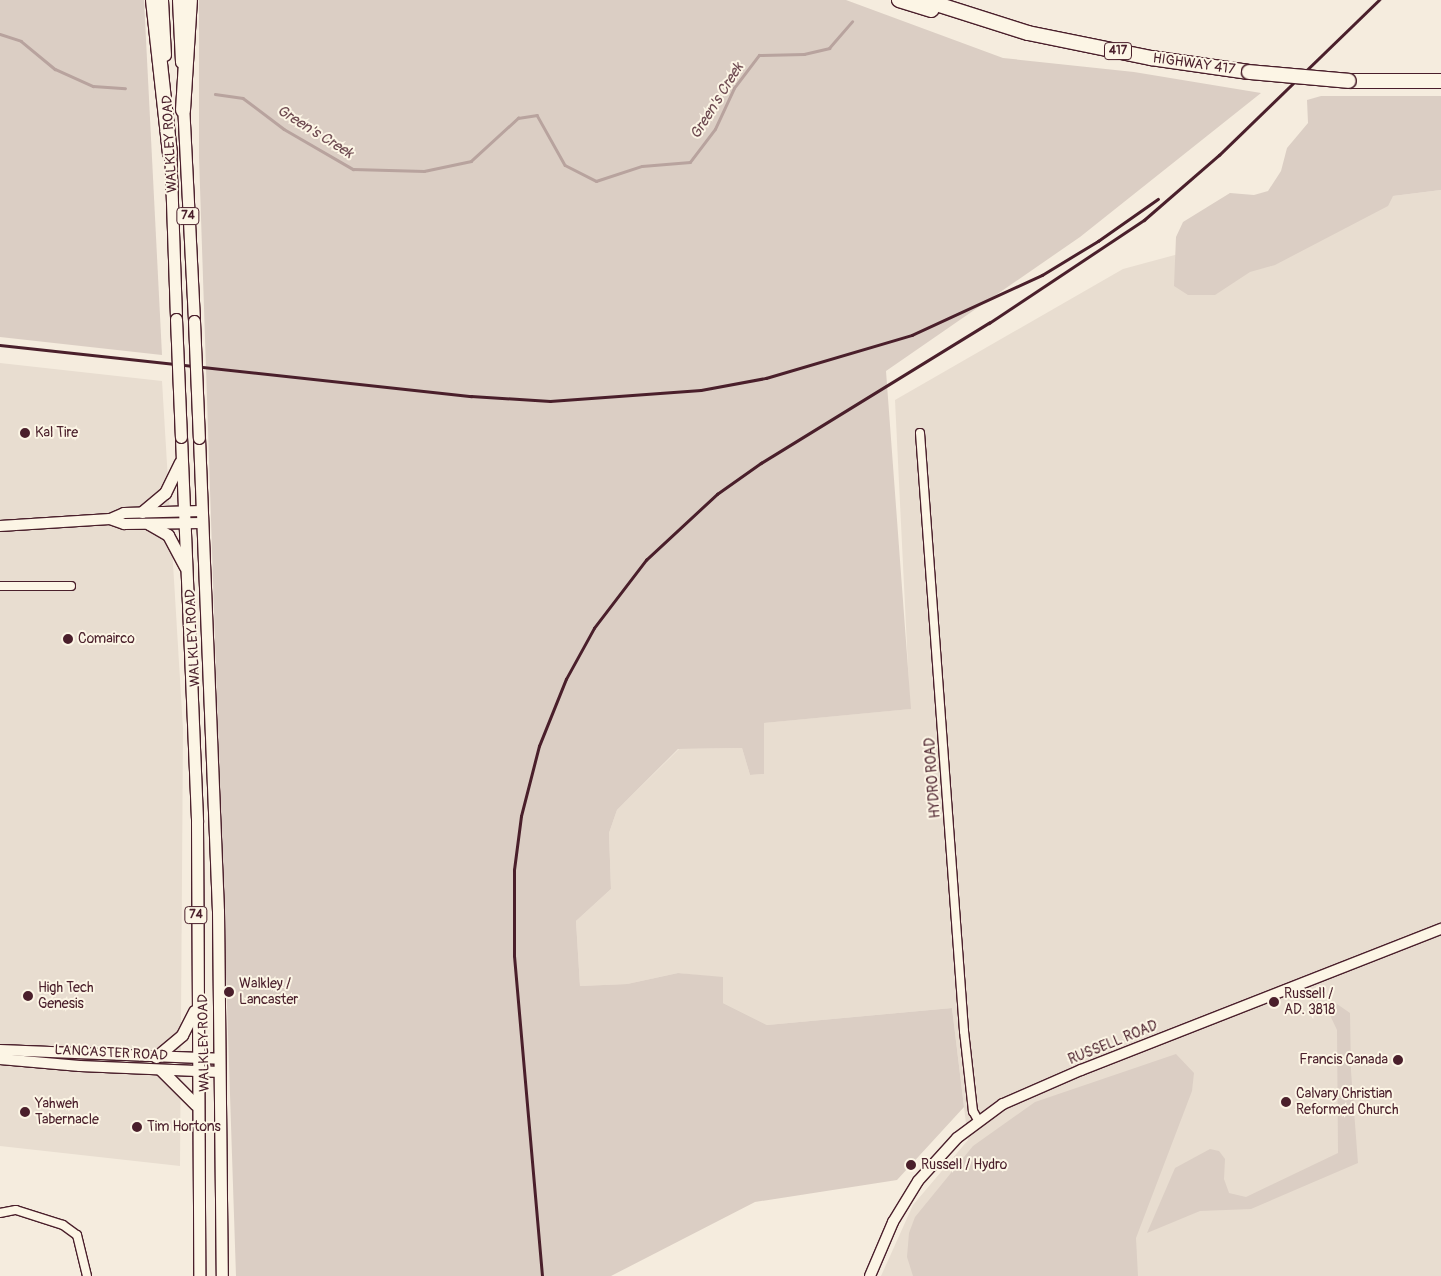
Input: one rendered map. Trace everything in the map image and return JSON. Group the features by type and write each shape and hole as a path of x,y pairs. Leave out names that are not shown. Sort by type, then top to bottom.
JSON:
{"highway":[{"path":"153,0 170,152"},
{"path":"183,110 190,0"},
{"path":"899,0 989,22"},
{"name":"HIGHWAY 417","path":"924,0 1028,33 1151,58 1249,72 1350,81 1441,81"}],"main road":[{"name":"WALKLEY ROAD","path":"162,0 195,754 196,1105 199,1276"},
{"name":"WALKLEY ROAD","path":"178,0 213,752 220,1059 222,1276"},
{"path":"142,512 169,487 182,453"},
{"path":"149,524 168,535 187,572"},
{"path":"156,1057 182,1035 196,1007"},
{"path":"161,1070 196,1105"}],"street":[{"name":"HYDRO ROAD","path":"920,433 964,1032 973,1111 978,1120"},
{"path":"110,519 124,524 149,524 185,517 202,511"},
{"path":"0,526 110,519 124,513 142,512 185,517 203,523"},
{"path":"0,586 71,586"},
{"name":"RUSSELL ROAD","path":"870,1276 887,1234 911,1190 937,1158 978,1120 1003,1104 1080,1070 1441,929"},
{"name":"LANCASTER ROAD","path":"0,1050 220,1059"},
{"name":"LANCASTER ROAD","path":"0,1059 220,1072"},
{"path":"0,1212 16,1210 63,1225 77,1235 87,1276"}],"shaded area":[{"path":"0,0 144,0 162,355 0,337"},
{"path":"199,0 846,0 1003,58 1134,72 1261,93 1080,237 886,371 911,709 764,723 764,774 750,775 742,748 678,749 617,810 609,833 611,889 576,921 580,986 627,984 678,973 723,977 723,1003 767,1025 952,1008 964,1107 897,1180 755,1202 611,1276 236,1276 199,157"},
{"path":"1321,96 1441,96 1441,190 1393,196 1388,206 1275,265 1250,272 1215,295 1188,295 1174,286 1176,237 1183,222 1230,193 1254,195 1268,191 1281,171 1287,148 1308,123 1307,100"},
{"path":"1441,190 1441,1276 881,1276 913,1205 968,1140 952,1008 767,1025 723,1003 723,978 678,973 627,984 580,986 576,921 611,889 609,833 617,810 679,749 742,748 750,775 764,774 763,723 910,709 895,400 1123,269 1393,196"},
{"path":"0,363 162,381 183,729 180,1166 0,1146"},
{"path":"1337,1004 1350,1013 1351,1071 1358,1163 1251,1209 1200,1211 1147,1233 1175,1168 1210,1149 1219,1151 1225,1159 1224,1179 1229,1193 1246,1197 1338,1153 1337,1030 1328,1011"},
{"path":"1176,1054 1194,1073 1192,1091 1136,1238 1138,1276 913,1276 907,1257 909,1233 915,1217 973,1146 1035,1102"}],"waterway":[{"name":"Green's Creek","path":"215,94 243,98 284,129 353,169 424,171 471,161 518,118 537,115 565,165 596,181 642,166 690,162 715,129 734,88 759,55 804,54 829,48 852,22"},
{"name":"Green's Creek","path":"0,34 21,41 55,69 93,86 125,88"}],"railway":[{"path":"542,1276 514,956 514,870 521,816 539,746 566,679 594,628 646,560 717,494 761,463 989,323 1144,220 1219,155 1379,0"},
{"path":"0,345 471,396 550,401 701,390 766,378 912,335 1042,275 1098,241 1158,199"}],"place":[{"name":"Kal Tire","path":"25,433"},
{"name":"Comairco","path":"68,639"},
{"name":"Walkley / Lancaster","path":"229,992"},
{"name":"High Tech Genesis","path":"28,996"},
{"name":"Russell / AD. 3818","path":"1274,1002"},
{"name":"Francis Canada","path":"1398,1060"},
{"name":"Calvary Christian Reformed Church","path":"1286,1102"},
{"name":"Yahweh Tabernacle","path":"25,1112"},
{"name":"Tim Hortons","path":"137,1127"},
{"name":"Russell / Hydro","path":"911,1165"}]}
